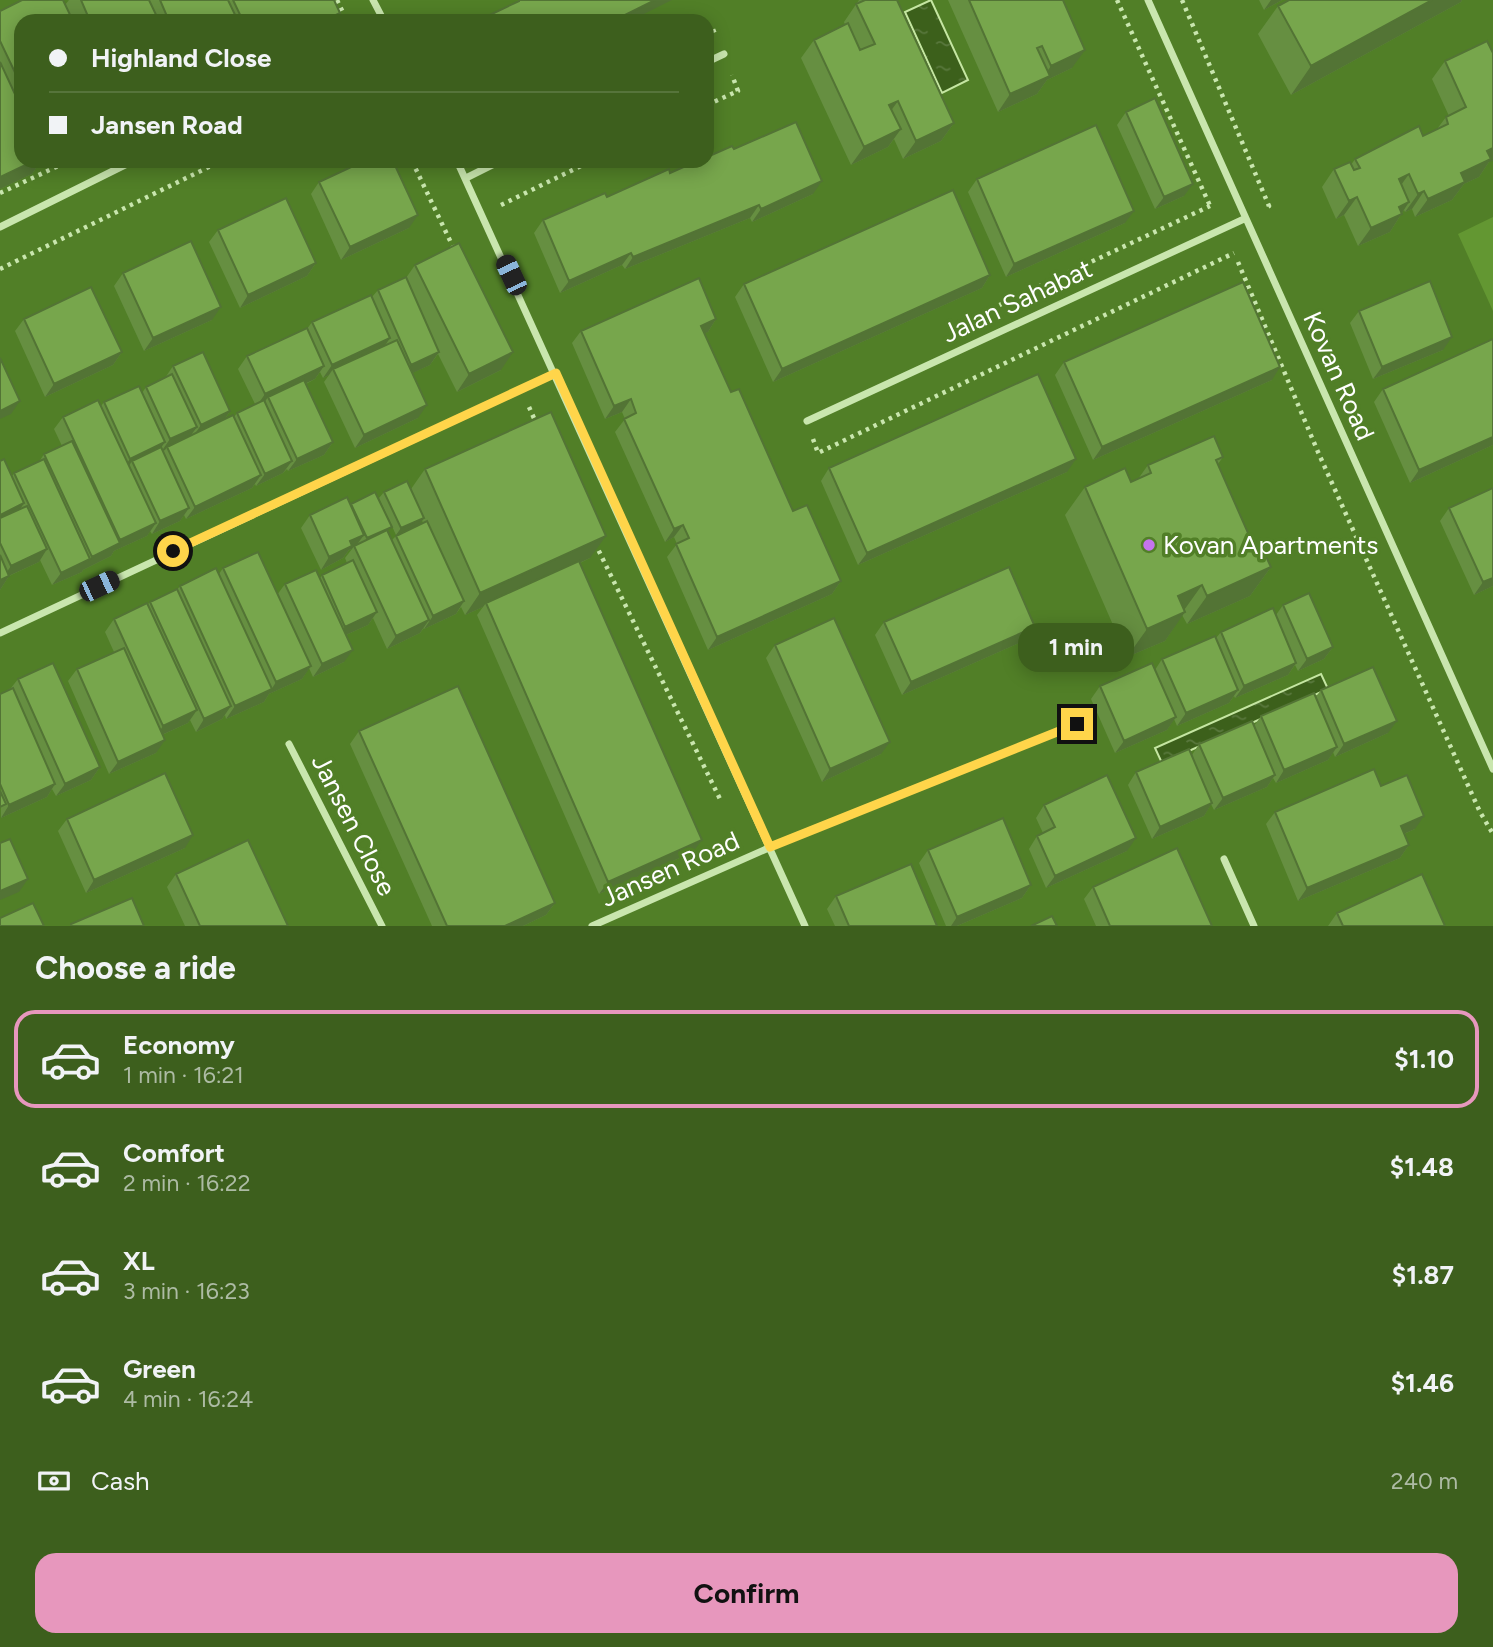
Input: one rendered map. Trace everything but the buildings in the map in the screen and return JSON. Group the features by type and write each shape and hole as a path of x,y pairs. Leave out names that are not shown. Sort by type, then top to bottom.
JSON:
{"street":[{"name":"Kovan Road","path":"1148,0 1493,769"},
{"path":"714,59 724,54"},
{"path":"0,226 119,168"},
{"path":"461,168 805,926"},
{"path":"466,178 486,168"},
{"name":"Jalan Sahabat","path":"807,421 1244,219"},
{"path":"0,633 556,373"},
{"name":"Jansen Road","path":"592,926 770,847 1077,724"},
{"name":"Jansen Close","path":"289,744 382,926"},
{"path":"1224,859 1254,926"}],"path":[{"path":"1117,0 1234,253 1318,452 1480,813 1493,834"},
{"path":"1182,0 1269,206 1244,219"},
{"path":"714,103 738,91 724,54"},
{"path":"0,193 54,168"},
{"path":"0,268 207,168"},
{"path":"415,168 460,262"},
{"path":"497,206 576,168"},
{"path":"807,421 818,453 1234,253"},
{"path":"520,388 544,438"},
{"path":"592,536 724,807"}],"shaded area":[{"path":"1493,217 1493,311 1458,234"}],"water":[{"path":"931,0 968,80 942,93 905,12"},
{"path":"1321,674 1328,689 1162,763 1155,748"}],"place":[{"name":"Kovan Apartments","path":"1149,545"}],"route":[{"path":"173,551 556,373 770,847 1077,724"}]}
